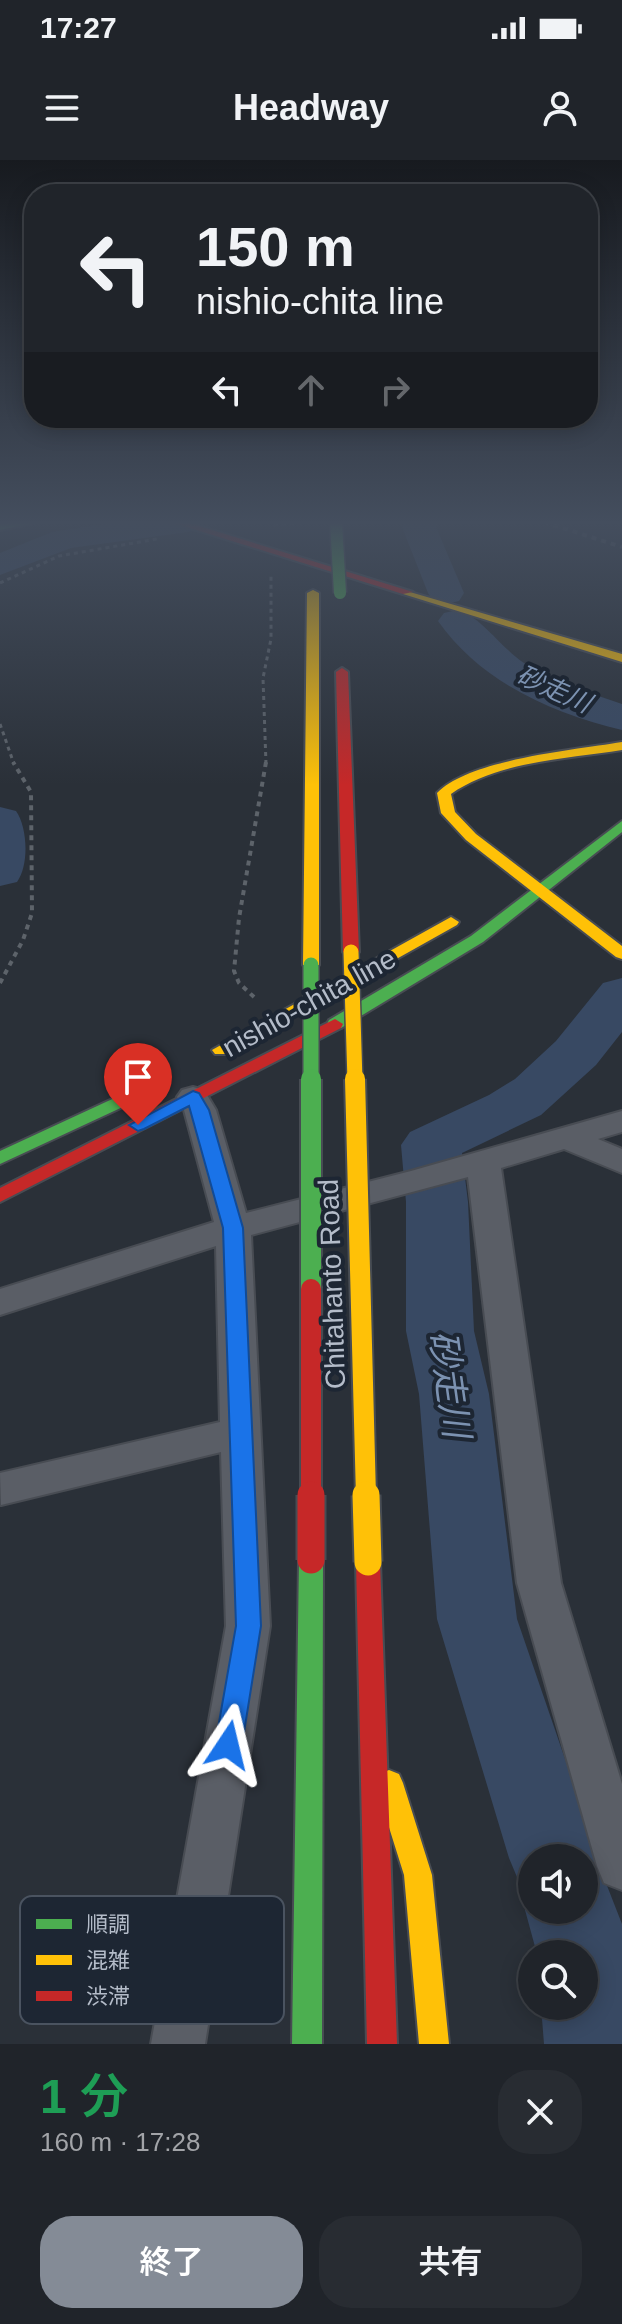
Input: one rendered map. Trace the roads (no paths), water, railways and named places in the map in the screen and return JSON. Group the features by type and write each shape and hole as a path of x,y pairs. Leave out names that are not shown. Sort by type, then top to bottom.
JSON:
{"main road":[{"name":"Chitahanto Road","path":"307,2044 313,610"},
{"path":"465,610 622,658"},
{"name":"Chitahanto Road","path":"341,654 382,2044"},
{"path":"620,952 517,875 448,813 444,793 456,781 488,772 622,746"},
{"name":"nishio-chita line","path":"0,1196 355,1014 477,939 540,893 622,825"},
{"name":"nishio-chita line","path":"205,1059 472,908"},
{"path":"0,1158 139,1093"},
{"path":"373,1735 418,1875 434,2044"}],"street":[{"path":"193,1097 200,1110 233,1228 248,1626 203,1896"},
{"path":"0,1302 233,1228 417,1181 622,1121"},
{"path":"568,1138 622,1162"},
{"path":"470,1164 539,1583 622,1866"},
{"path":"1,1489 241,1432"},
{"path":"178,2044 181,2024"}],"waterway":[{"name":"砂走川","path":"457,621 490,657 510,671 553,693 622,718"},
{"path":"0,821 0,872"},
{"name":"砂走川","path":"549,1844 477,1619 454,1394 440,1331 437,1202 431,1145 510,1108 535,1091 576,1053 622,994"},
{"name":"砂走川","path":"575,1924 584,1953 593,2044"}]}
